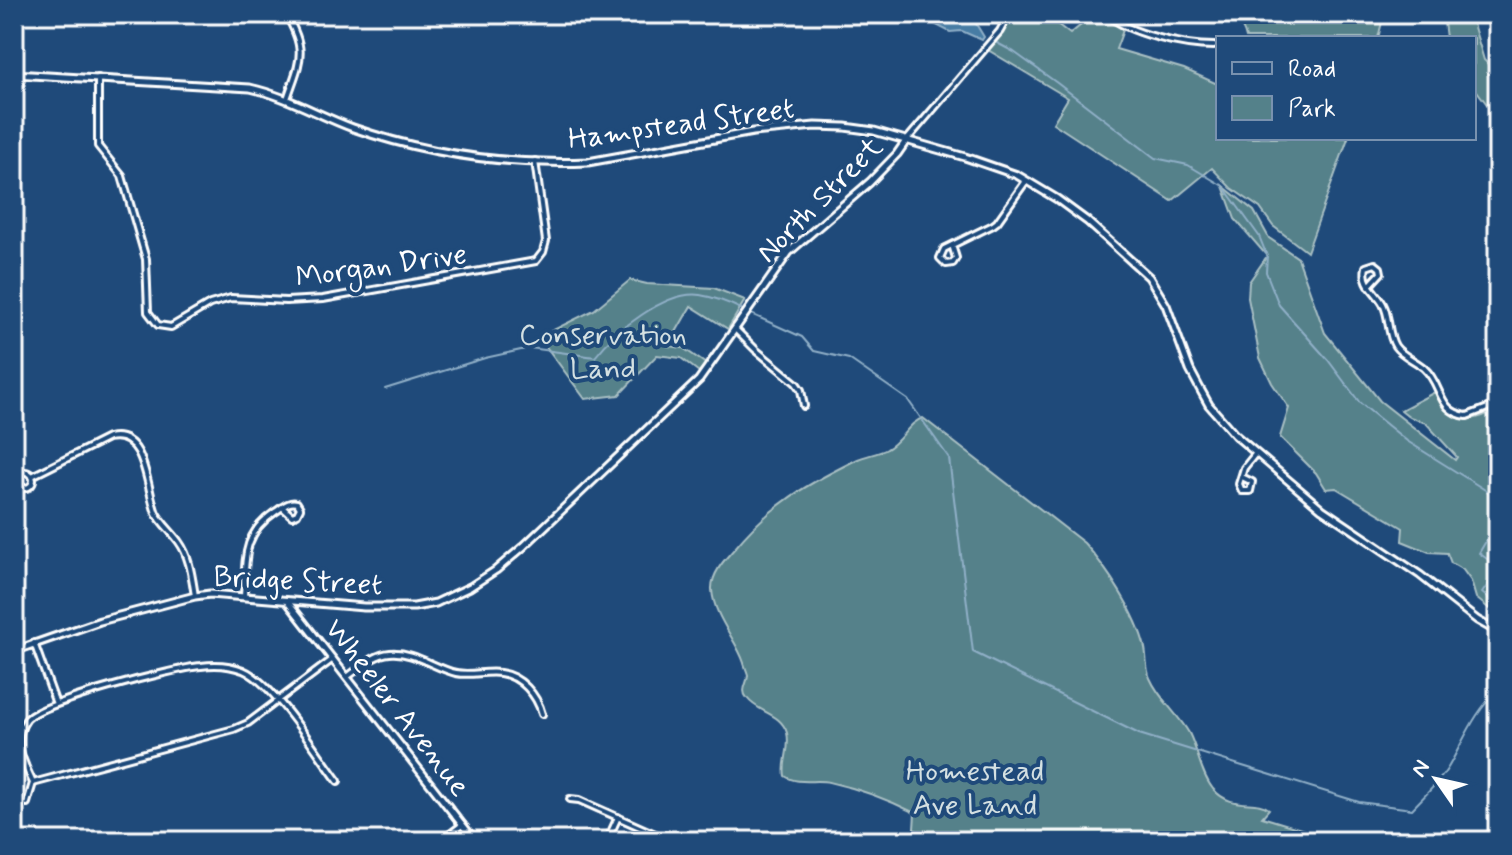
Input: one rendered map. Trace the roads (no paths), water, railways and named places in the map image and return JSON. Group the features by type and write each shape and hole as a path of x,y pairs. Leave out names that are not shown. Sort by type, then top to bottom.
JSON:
{"main road":[{"name":"Hampstead Street","path":"14,74 250,88 287,99 352,127 417,147 535,161 588,162 753,132 815,126 869,130 1000,168 1026,180 1087,221 1152,281 1166,305 1190,370 1209,405 1235,435 1322,509 1498,632"},
{"name":"North Street","path":"485,578 524,546 689,390 712,365 789,252 877,175 906,141"},
{"name":"Bridge Street","path":"14,651 100,621 195,596 364,607 414,607 446,599 485,578"},
{"name":"Wheeler Avenue","path":"286,600 475,841"},
{"path":"1476,841 1491,838 1498,825"}],"street":[{"path":"286,14 300,42 300,56 287,99"},
{"name":"North Street","path":"906,141 1000,31 1009,14"},
{"path":"1017,14 1039,19 1051,14"},
{"path":"1106,14 1133,29 1196,46 1214,46"},
{"name":"Morgan Drive","path":"98,78 98,146 122,176 146,259 148,312 155,323 165,327 175,325 210,304 231,298 286,301 323,299 536,261 546,241 535,161"},
{"path":"952,245 956,258 952,264 944,264 940,253 952,245 1000,218 1026,180"},
{"path":"1369,286 1380,275 1380,268 1374,264 1364,270 1369,286 1384,305 1396,347 1428,372 1446,407 1467,416 1498,404"},
{"path":"735,329 796,383 801,390 804,406"},
{"path":"32,476 108,438 129,440 139,452 157,514 187,556 195,596"},
{"path":"1242,477 1244,468 1256,453"},
{"path":"244,597 246,554 252,535 264,520 282,507"},
{"path":"34,643 56,704"},
{"path":"347,677 380,655 404,653 454,672 512,676 529,689 542,714"},
{"path":"33,783 234,729 248,723 333,659"},
{"path":"27,803 33,783 22,759 20,732 31,715 56,704 205,665 246,671 278,701 338,781"},
{"path":"570,799 671,841"},
{"path":"607,841 618,817"},
{"path":"441,841 462,825"},
{"path":"783,841 821,841"}],"water":[{"path":"915,14 970,14 984,37 982,40 962,31 950,32"}],"waterway":[{"path":"997,43 1057,83 1155,158 1188,165 1223,186 1259,236 1267,256 1266,272 1279,305 1328,360 1360,403 1407,441 1498,498"},
{"path":"385,389 485,358 530,348 595,357 642,315 672,299 687,295 710,297 741,309"},
{"path":"751,314 802,337 814,351 849,359 908,400 949,458 973,652 1139,734 1359,802 1412,809 1437,783 1476,716 1498,691"},
{"path":"1498,521 1479,553 1498,567"},
{"path":"1498,570 1482,593 1498,606"}],"park label":[{"name":"Conservation Land","path":"603,351"},
{"name":"Homestead Ave Land","path":"975,787"}]}
